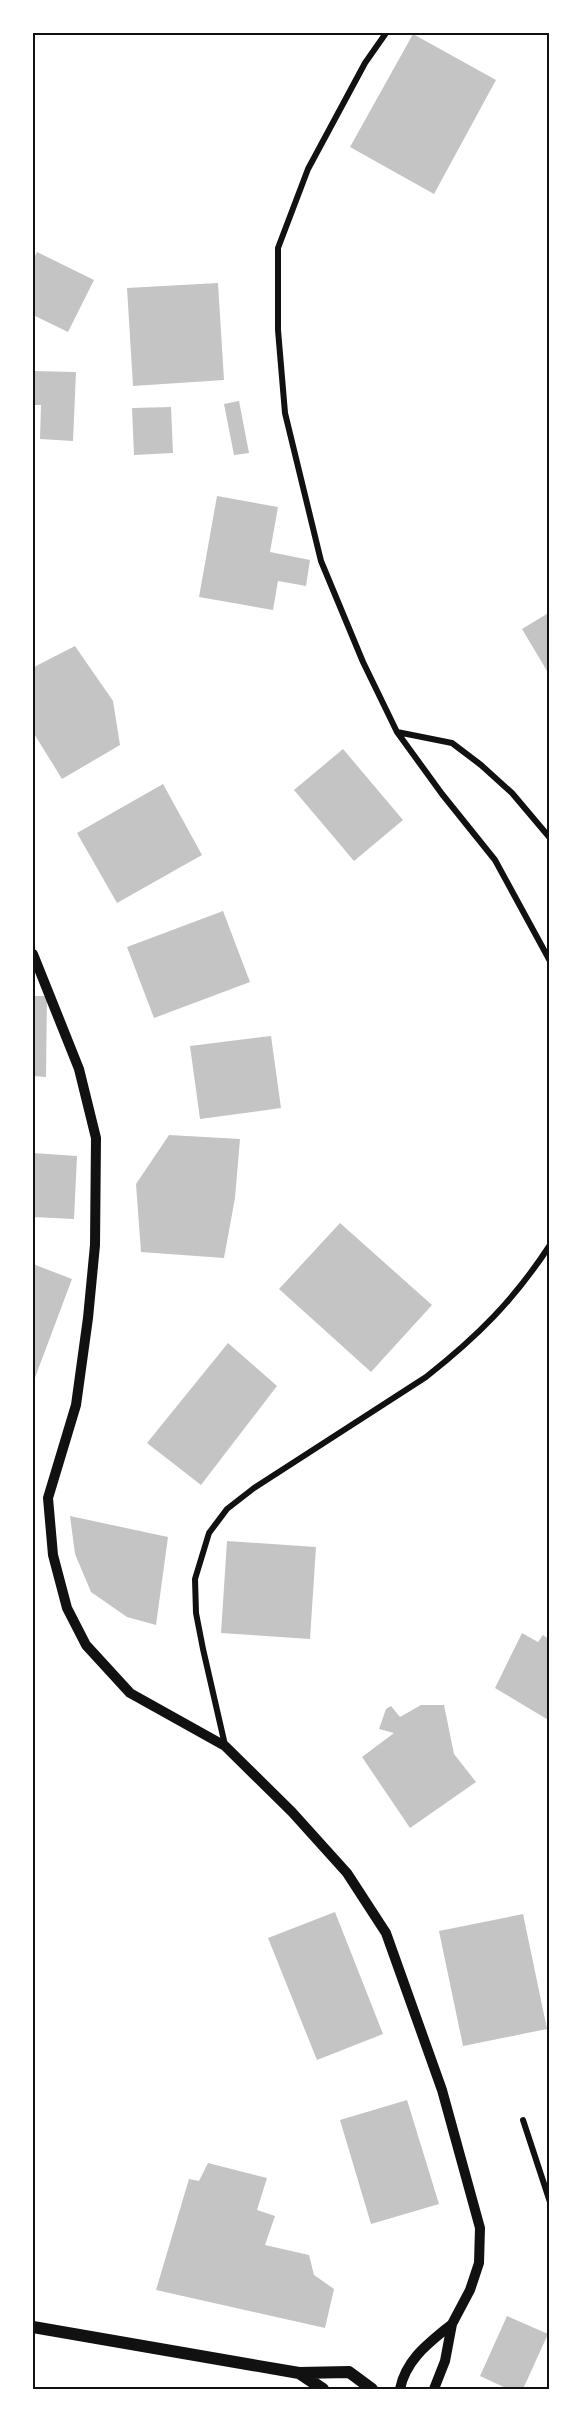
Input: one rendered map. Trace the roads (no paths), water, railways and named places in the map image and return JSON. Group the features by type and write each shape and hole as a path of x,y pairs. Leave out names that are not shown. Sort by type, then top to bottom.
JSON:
{"main road":[{"path":"33,2327 299,2373 349,2372 372,2389"},
{"path":"299,2373 323,2389"}],"street":[{"path":"386,33 365,63 308,169 278,248 278,330 285,412 321,561 363,662 397,732 442,794 495,860 550,961"},
{"path":"397,732 452,743 512,793 550,838"},
{"path":"33,954 79,1070 96,1138 95,1245 88,1318 76,1405 48,1498 53,1556 67,1608 86,1645 130,1694 225,1746 292,1812 347,1873 386,1933 442,2090 480,2228 479,2263 470,2290 452,2324 445,2361 434,2389"},
{"path":"225,1746 196,1613 195,1579 209,1533 227,1509 254,1488 426,1377 450,1358 508,1303 550,1245"},
{"path":"523,2120 550,2202"},
{"path":"400,2389 403,2376 413,2359 452,2324"}]}
